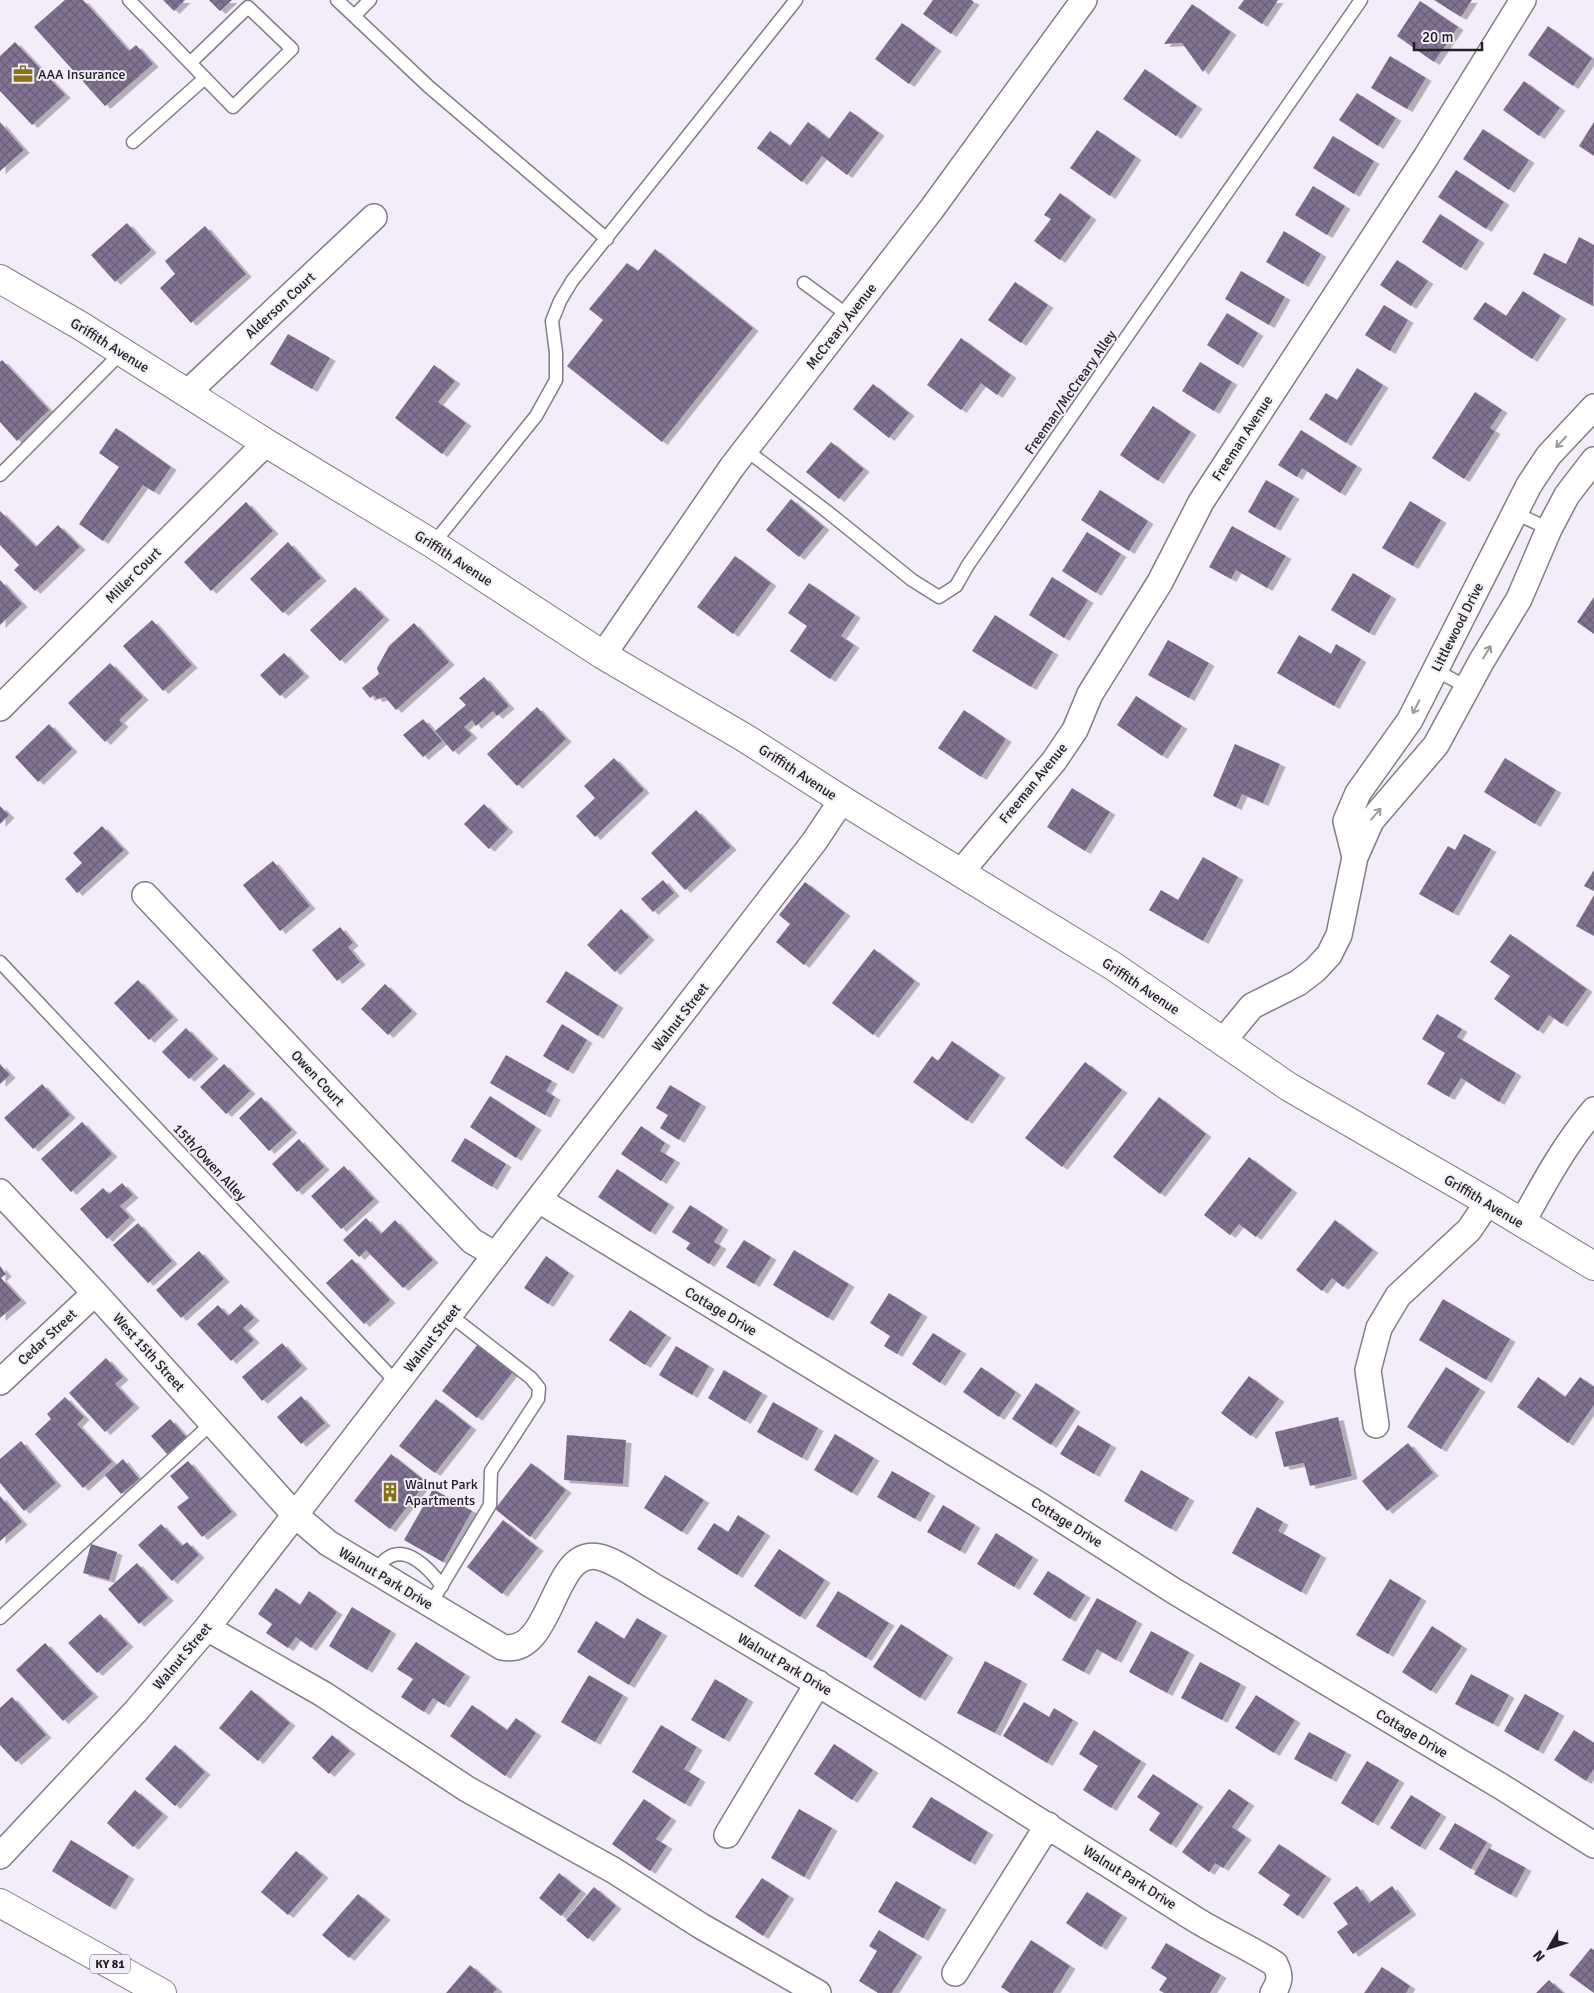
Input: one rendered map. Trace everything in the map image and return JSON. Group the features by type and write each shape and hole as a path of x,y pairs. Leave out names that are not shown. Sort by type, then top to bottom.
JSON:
{"street":[{"name":"McCreary Avenue","path":"603,655 746,450 931,210 1084,0"},
{"name":"Freeman Avenue","path":"960,873 1054,761 1075,730 1090,694 1160,582 1201,502 1420,165 1523,0"},
{"name":"Alderson Court","path":"187,392 374,217"},
{"name":"Griffith Avenue","path":"0,279 122,352 266,443 432,544 603,655 745,738 842,800 1113,966 1289,1087 1488,1202 1594,1266"},
{"name":"Littlewood Drive","path":"1354,857 1346,821 1358,793 1410,720 1529,485 1548,455 1594,407"},
{"name":"Miller Court","path":"0,708 266,443"},
{"name":"Littlewood Drive","path":"1223,1041 1252,1006 1298,983 1315,970 1328,955 1339,935 1354,857 1371,821 1436,745 1467,687 1519,600 1549,529 1567,495 1594,460"},
{"name":"Walnut Street","path":"0,1856 136,1711 207,1628 814,842 842,800"},
{"name":"Owen Court","path":"145,895 472,1241 496,1255"},
{"path":"1522,1222 1561,1154 1594,1110"},
{"name":"West 15th Street","path":"0,1192 95,1293 295,1515"},
{"name":"Cottage Drive","path":"539,1200 1036,1503 1174,1591 1493,1782 1594,1845"},
{"path":"1376,1425 1368,1370 1379,1328 1398,1296 1469,1230 1488,1202"},
{"name":"Cedar Street","path":"0,1382 95,1293"},
{"name":"Walnut Park Drive","path":"295,1515 328,1543 376,1572 436,1595 502,1647 512,1650 522,1645 544,1619 568,1572 578,1561 589,1556 601,1558 635,1575 818,1683 1048,1825 1197,1920 1275,1964 1280,1974 1279,1984 1273,1993"},
{"path":"207,1628 323,1694 467,1789 613,1870 701,1926 818,1993"},
{"path":"727,1835 818,1683"},
{"path":"955,1973 1048,1825"},
{"name":"KY 81","path":"0,1903 154,1991"}],"lane":[{"path":"129,0 232,107 292,49 248,7 190,62"},
{"path":"337,0 428,86 607,239"},
{"path":"354,16 370,0"},
{"path":"432,544 536,416 556,380 556,353 552,321 572,281 796,0"},
{"name":"Freeman/McCreary Alley","path":"746,450 829,513 912,580 939,597 956,586 968,565 1361,0"},
{"path":"133,142 204,78"},
{"path":"804,283 849,316"},
{"path":"0,475 122,352"},
{"path":"1514,513 1549,529"},
{"path":"1435,670 1467,687"},
{"name":"15th/Owen Alley","path":"0,962 397,1383"},
{"path":"436,1595 490,1505 491,1471 538,1399 539,1388 531,1378 450,1315"},
{"path":"0,1618 212,1423"}],"building":[{"path":"65,0 83,0 129,51 136,45 153,64 105,106 34,27"},
{"path":"163,0 185,0 174,11"},
{"path":"209,0 232,0 220,11"},
{"path":"933,0 971,0 974,2 951,34 923,14"},
{"path":"1244,0 1278,0 1262,24 1238,8"},
{"path":"1434,0 1472,0 1461,17"},
{"path":"1420,1 1458,27 1434,62 1397,36"},
{"path":"1192,4 1231,32 1203,72 1182,43 1164,44"},
{"path":"902,23 936,48 909,84 875,59"},
{"path":"1548,26 1592,58 1573,86 1528,55"},
{"name":"AAA Insurance","path":"15,42 65,95 32,125 0,91 0,56"},
{"path":"1390,56 1426,78 1407,109 1371,88"},
{"path":"1145,69 1197,106 1176,136 1123,99"},
{"path":"1524,81 1560,108 1539,136 1503,110"},
{"path":"1357,93 1396,118 1378,146 1339,120"},
{"path":"850,111 879,133 847,175 822,156 802,182 757,148 770,131 790,146 808,122 829,139"},
{"path":"0,122 24,150 0,171"},
{"path":"1594,122 1594,156 1579,146"},
{"path":"1483,129 1529,160 1509,190 1463,159"},
{"path":"1097,130 1136,157 1110,196 1070,168"},
{"path":"1333,136 1374,161 1354,194 1313,168"},
{"path":"1456,170 1504,202 1486,229 1438,197"},
{"path":"1313,186 1345,206 1327,235 1295,215"},
{"path":"1060,193 1091,217 1060,260 1034,241 1051,219 1044,215"},
{"path":"1440,214 1479,240 1461,268 1422,242"},
{"path":"127,223 151,250 115,282 91,255"},
{"path":"205,226 246,274 191,323 160,288 175,274 165,261"},
{"path":"1284,231 1321,254 1303,284 1266,262"},
{"path":"1579,237 1594,245 1593,306 1533,274 1544,253 1566,264"},
{"path":"655,249 753,328 662,442 567,366 603,320 589,309 627,263 638,271"},
{"path":"1397,260 1428,281 1411,306 1380,285"},
{"path":"1241,271 1285,297 1269,325 1225,299"},
{"path":"1015,282 1048,305 1021,343 988,320"},
{"path":"1523,291 1561,316 1532,359 1473,319 1485,302 1506,316"},
{"path":"1384,305 1408,320 1390,351 1365,335"},
{"path":"1227,313 1258,333 1238,365 1207,345"},
{"path":"288,334 330,358 312,389 270,364"},
{"path":"961,338 1011,375 997,395 981,383 961,410 927,385"},
{"path":"2,360 49,410 17,441 0,422 0,362"},
{"path":"1200,362 1232,382 1214,411 1182,391"},
{"path":"434,365 455,381 438,402 466,423 442,454 395,418"},
{"path":"1357,368 1383,385 1346,443 1309,419 1326,393 1337,400"},
{"path":"873,384 909,413 889,438 853,409"},
{"path":"1475,392 1502,410 1490,428 1495,431 1464,479 1432,458"},
{"path":"1153,406 1191,432 1158,481 1120,455"},
{"path":"116,428 171,467 154,492 143,485 103,541 79,524 119,467 99,453"},
{"path":"1301,430 1357,466 1340,493 1302,468 1297,477 1278,465"},
{"path":"831,442 864,469 839,499 806,472"},
{"path":"1266,480 1294,496 1275,528 1248,512"},
{"path":"1100,490 1148,521 1129,551 1081,520"},
{"path":"791,499 824,527 799,557 766,530"},
{"path":"1410,501 1441,520 1413,566 1382,548"},
{"path":"246,502 273,531 211,591 184,562"},
{"path":"0,511 36,547 58,525 80,547 35,591 14,570 19,565 0,545"},
{"path":"1232,526 1286,556 1267,588 1236,570 1231,579 1209,567"},
{"path":"1087,532 1121,554 1096,593 1062,571"},
{"path":"288,542 321,578 283,613 250,579"},
{"path":"735,556 771,583 733,634 697,607"},
{"path":"1353,573 1391,596 1369,633 1331,610"},
{"path":"1052,577 1088,600 1064,638 1029,615"},
{"path":"0,580 22,604 0,625"},
{"path":"809,583 855,615 841,636 854,645 830,679 790,651 807,626 788,613"},
{"path":"355,587 384,617 340,661 310,630"},
{"path":"1594,597 1594,634 1577,622"},
{"path":"995,615 1053,652 1031,687 972,651"},
{"path":"152,620 192,665 163,691 123,646"},
{"path":"414,623 449,662 396,710 385,697 377,699 374,695 370,698 362,688 379,674 377,668 389,646"},
{"path":"1299,635 1331,654 1336,644 1361,659 1334,706 1277,673"},
{"path":"1168,640 1209,663 1189,698 1148,675"},
{"path":"284,653 304,674 280,696 260,675"},
{"path":"110,663 143,697 119,720 123,724 105,742 68,703"},
{"path":"484,677 509,706 497,716 493,711 476,726 472,720 464,727 472,735 453,752 435,731 466,705 459,698"},
{"path":"1136,696 1182,726 1162,756 1117,725"},
{"path":"537,707 566,739 517,786 487,754"},
{"path":"964,710 1006,739 981,777 938,748"},
{"path":"423,719 442,741 423,757 403,735"},
{"path":"49,724 72,749 38,782 15,757"},
{"path":"1235,744 1280,764 1263,803 1242,794 1236,807 1213,796"},
{"path":"614,758 644,790 595,837 576,816 595,798 584,786"},
{"path":"1505,758 1556,790 1535,824 1484,792"},
{"path":"1072,788 1110,812 1085,851 1047,827"},
{"path":"484,804 508,829 489,849 464,824"},
{"path":"0,806 9,815 0,824"},
{"path":"696,810 731,847 685,890 651,853"},
{"path":"102,826 124,850 77,893 65,879 82,863 73,853"},
{"path":"1464,834 1491,849 1453,913 1419,894 1448,846 1455,850"},
{"path":"1203,857 1238,877 1203,941 1149,910 1161,890 1178,900"},
{"path":"273,861 310,906 280,931 243,885"},
{"path":"1594,870 1594,891 1584,886"},
{"path":"663,880 674,893 653,912 641,899"},
{"path":"805,882 845,913 804,965 776,942 790,924 779,915"},
{"path":"1594,895 1594,936 1576,926"},
{"path":"621,909 649,937 615,972 587,945"},
{"path":"340,927 353,943 348,947 360,962 337,981 312,950"},
{"path":"1510,934 1587,989 1562,1024 1549,1015 1538,1031 1494,999 1510,976 1490,962"},
{"path":"874,949 915,981 873,1035 832,1003"},
{"path":"566,971 618,1005 598,1036 546,1002"},
{"path":"138,980 173,1017 149,1040 114,1003"},
{"path":"385,984 412,1011 388,1035 361,1009"},
{"path":"1437,1014 1462,1029 1457,1037 1516,1073 1499,1102 1461,1078 1449,1097 1427,1084 1445,1053 1422,1039"},
{"path":"562,1024 587,1040 568,1071 543,1056"},
{"path":"186,1028 213,1056 189,1079 162,1052"},
{"path":"952,1041 1000,1075 967,1121 913,1082 932,1056 938,1061"},
{"path":"506,1055 552,1081 546,1091 555,1097 545,1115 490,1083"},
{"path":"1085,1062 1122,1090 1062,1167 1025,1138"},
{"path":"0,1064 10,1075 0,1084"},
{"path":"224,1064 250,1091 226,1114 200,1087"},
{"path":"42,1084 70,1115 33,1149 4,1118"},
{"path":"670,1085 701,1104 679,1140 660,1128 668,1115 656,1108"},
{"path":"490,1096 536,1127 516,1158 470,1127"},
{"path":"261,1097 292,1130 269,1151 239,1118"},
{"path":"1159,1097 1206,1134 1160,1194 1113,1157"},
{"path":"82,1122 112,1154 71,1192 41,1159"},
{"path":"641,1126 665,1143 660,1151 675,1160 661,1181 621,1154"},
{"path":"465,1138 506,1164 492,1187 451,1161"},
{"path":"299,1139 324,1167 297,1192 272,1164"},
{"path":"1249,1157 1292,1190 1256,1237 1239,1224 1230,1235 1204,1215"},
{"path":"344,1166 374,1199 341,1229 311,1196"},
{"path":"617,1169 669,1204 650,1232 598,1197"},
{"path":"122,1183 133,1195 120,1206 130,1217 107,1239 80,1209 103,1188 109,1194"},
{"path":"690,1205 723,1227 714,1242 721,1246 709,1264 686,1249 690,1243 672,1232"},
{"path":"366,1218 381,1234 395,1220 433,1260 403,1288 366,1250 359,1257 343,1240"},
{"path":"1335,1220 1373,1250 1343,1287 1332,1278 1322,1291 1296,1270"},
{"path":"138,1223 172,1261 148,1283 113,1245"},
{"path":"744,1240 771,1257 754,1284 726,1267"},
{"path":"794,1250 849,1284 828,1318 773,1285"},
{"path":"199,1251 224,1279 181,1318 156,1290"},
{"path":"546,1256 569,1273 548,1304 524,1288"},
{"path":"352,1259 390,1300 364,1324 326,1283"},
{"path":"0,1266 6,1274 1,1278 21,1300 0,1318"},
{"path":"889,1293 922,1314 897,1354 884,1346 890,1336 870,1323"},
{"path":"1443,1299 1510,1339 1486,1380 1419,1340"},
{"path":"241,1304 254,1318 243,1328 254,1340 231,1361 197,1324 218,1305 228,1316"},
{"path":"630,1310 666,1335 645,1365 609,1340"},
{"path":"933,1333 961,1351 940,1383 912,1364"},
{"path":"282,1343 302,1366 262,1401 242,1377"},
{"path":"478,1344 513,1372 477,1418 442,1391"},
{"path":"676,1346 709,1366 692,1395 659,1375"},
{"path":"106,1358 123,1377 115,1384 134,1405 105,1432 69,1393"},
{"path":"981,1367 1016,1392 999,1417 963,1392"},
{"path":"1446,1367 1480,1389 1441,1449 1407,1427"},
{"path":"724,1370 762,1393 745,1421 708,1398"},
{"path":"1249,1376 1279,1399 1251,1436 1221,1413"},
{"path":"1538,1377 1565,1397 1580,1377 1594,1387 1594,1405 1568,1443 1517,1407"},
{"path":"1036,1383 1075,1409 1051,1445 1012,1419"},
{"path":"301,1396 325,1423 301,1444 277,1417"},
{"path":"65,1397 84,1417 77,1424 112,1462 83,1488 35,1434 51,1419 47,1414"},
{"name":"Walnut Park Apartments","path":"436,1399 471,1427 435,1473 399,1446"},
{"path":"773,1402 818,1428 802,1458 757,1432"},
{"path":"1338,1417 1352,1476 1310,1486 1304,1463 1284,1467 1275,1432"},
{"path":"170,1419 186,1437 167,1454 151,1436"},
{"path":"1078,1425 1111,1445 1094,1474 1060,1454"},
{"path":"835,1434 874,1458 852,1493 814,1470"},
{"path":"567,1435 626,1440 623,1484 564,1480"},
{"path":"21,1441 56,1483 24,1511 0,1483 0,1459"},
{"path":"1408,1443 1433,1473 1387,1511 1362,1481"},
{"name":"Walnut Park Apartments","path":"391,1454 426,1482 390,1529 354,1501"},
{"path":"123,1459 139,1479 121,1494 105,1475"},
{"path":"188,1461 232,1512 202,1537 177,1507 189,1498 170,1476"},
{"name":"Walnut Park Apartments","path":"531,1463 566,1490 530,1537 495,1509"},
{"path":"1141,1470 1189,1498 1171,1529 1124,1501"},
{"path":"892,1471 930,1493 915,1519 877,1497"},
{"path":"665,1475 704,1500 682,1532 644,1508"},
{"name":"Walnut Park Apartments","path":"433,1489 472,1511 443,1562 404,1540"},
{"path":"0,1496 22,1522 0,1541"},
{"path":"943,1505 975,1525 960,1551 927,1532"},
{"path":"1257,1507 1283,1522 1278,1531 1321,1555 1301,1592 1232,1553"},
{"path":"738,1515 765,1533 737,1575 697,1549 714,1523 728,1532"},
{"name":"Walnut Park Apartments","path":"503,1520 538,1548 502,1594 467,1567"},
{"path":"161,1524 182,1546 187,1542 199,1555 172,1581 138,1545"},
{"path":"996,1533 1033,1557 1014,1587 977,1564"},
{"path":"91,1544 117,1552 109,1580 83,1573"},
{"path":"779,1549 825,1580 800,1617 754,1586"},
{"path":"137,1563 168,1598 139,1624 108,1589"},
{"path":"1048,1571 1085,1595 1070,1619 1033,1594"},
{"path":"1390,1579 1421,1598 1388,1654 1356,1635"},
{"path":"276,1588 300,1605 309,1591 337,1612 311,1648 296,1637 288,1648 266,1633 272,1624 258,1614"},
{"path":"838,1591 889,1623 866,1658 816,1626"},
{"path":"1097,1598 1137,1621 1116,1660 1097,1649 1084,1672 1062,1660"},
{"path":"352,1607 391,1631 367,1670 329,1646"},
{"path":"100,1614 128,1644 97,1673 68,1643"},
{"path":"637,1618 662,1633 629,1685 577,1652 596,1621 624,1639"},
{"path":"901,1624 948,1655 920,1698 873,1667"},
{"path":"1432,1626 1462,1646 1431,1691 1402,1672"},
{"path":"1151,1631 1189,1652 1167,1693 1129,1672"},
{"path":"416,1642 465,1674 444,1705 433,1698 424,1712 401,1697 413,1679 397,1669"},
{"path":"45,1643 93,1694 63,1721 16,1670"},
{"path":"985,1661 1022,1681 995,1733 957,1713"},
{"path":"1200,1662 1241,1684 1222,1720 1181,1698"},
{"path":"1471,1674 1509,1695 1493,1724 1455,1704"},
{"path":"589,1675 623,1695 595,1742 561,1722"},
{"path":"715,1679 748,1699 724,1739 691,1720"},
{"path":"251,1690 290,1723 258,1761 219,1728"},
{"path":"1525,1694 1559,1713 1538,1751 1504,1731"},
{"path":"1256,1695 1295,1720 1274,1753 1235,1728"},
{"path":"12,1697 46,1735 16,1762 0,1745 0,1708"},
{"path":"1024,1702 1049,1717 1054,1708 1073,1720 1047,1763 1003,1736"},
{"path":"472,1705 507,1730 516,1718 536,1733 505,1776 450,1736"},
{"path":"661,1725 697,1747 684,1769 700,1779 685,1804 632,1772"},
{"path":"1094,1730 1141,1761 1111,1808 1083,1790 1098,1766 1079,1754"},
{"path":"1574,1730 1594,1743 1594,1769 1586,1781 1554,1760"},
{"path":"1309,1732 1346,1752 1331,1779 1294,1759"},
{"path":"332,1735 350,1751 329,1774 312,1758"},
{"path":"834,1744 873,1770 852,1800 814,1774"},
{"path":"175,1745 205,1772 175,1806 145,1779"},
{"path":"1367,1761 1399,1780 1373,1823 1341,1803"},
{"path":"1153,1774 1198,1804 1171,1845 1149,1830 1160,1813 1137,1797"},
{"path":"1229,1789 1249,1803 1232,1827 1246,1837 1223,1868 1215,1863 1209,1872 1182,1852"},
{"path":"135,1790 163,1814 133,1847 107,1823"},
{"path":"1411,1795 1441,1814 1420,1847 1390,1828"},
{"path":"931,1797 988,1832 970,1862 912,1827"},
{"path":"644,1799 671,1818 656,1839 667,1846 650,1871 612,1844"},
{"path":"799,1809 832,1828 804,1877 771,1858"},
{"path":"1455,1823 1487,1842 1471,1869 1439,1849"},
{"path":"71,1840 129,1876 110,1907 52,1871"},
{"path":"1279,1844 1326,1876 1298,1916 1283,1905 1290,1895 1258,1873"},
{"path":"1489,1848 1526,1868 1511,1895 1474,1874"},
{"path":"296,1851 323,1875 288,1915 261,1892"},
{"path":"559,1873 581,1891 561,1916 539,1898"},
{"path":"762,1878 789,1896 763,1936 735,1917"},
{"path":"896,1881 941,1907 923,1938 878,1912"},
{"path":"1357,1886 1369,1903 1392,1886 1411,1912 1353,1954 1337,1932 1348,1924 1333,1903"},
{"path":"594,1887 616,1906 588,1939 566,1920"},
{"path":"1087,1892 1122,1915 1101,1947 1066,1923"},
{"path":"358,1894 385,1917 349,1958 322,1935"},
{"path":"879,1930 917,1954 892,1993 878,1993 859,1981 877,1951 869,1946"},
{"path":"1031,1940 1070,1966 1053,1993 1010,1993 1001,1987"},
{"path":"1166,1943 1221,1975 1210,1993 1164,1993 1159,1990 1167,1978 1151,1968"},
{"path":"1591,1948 1594,1950 1594,1993 1569,1975"},
{"path":"470,1965 497,1989 493,1993 446,1993"},
{"path":"1382,1967 1410,1986 1406,1993 1364,1993"},
{"path":"1549,1980 1563,1993 1536,1993"}],"place":[{"name":"AAA Insurance","path":"23,74"},
{"name":"Walnut Park Apartments","path":"390,1492"}]}
